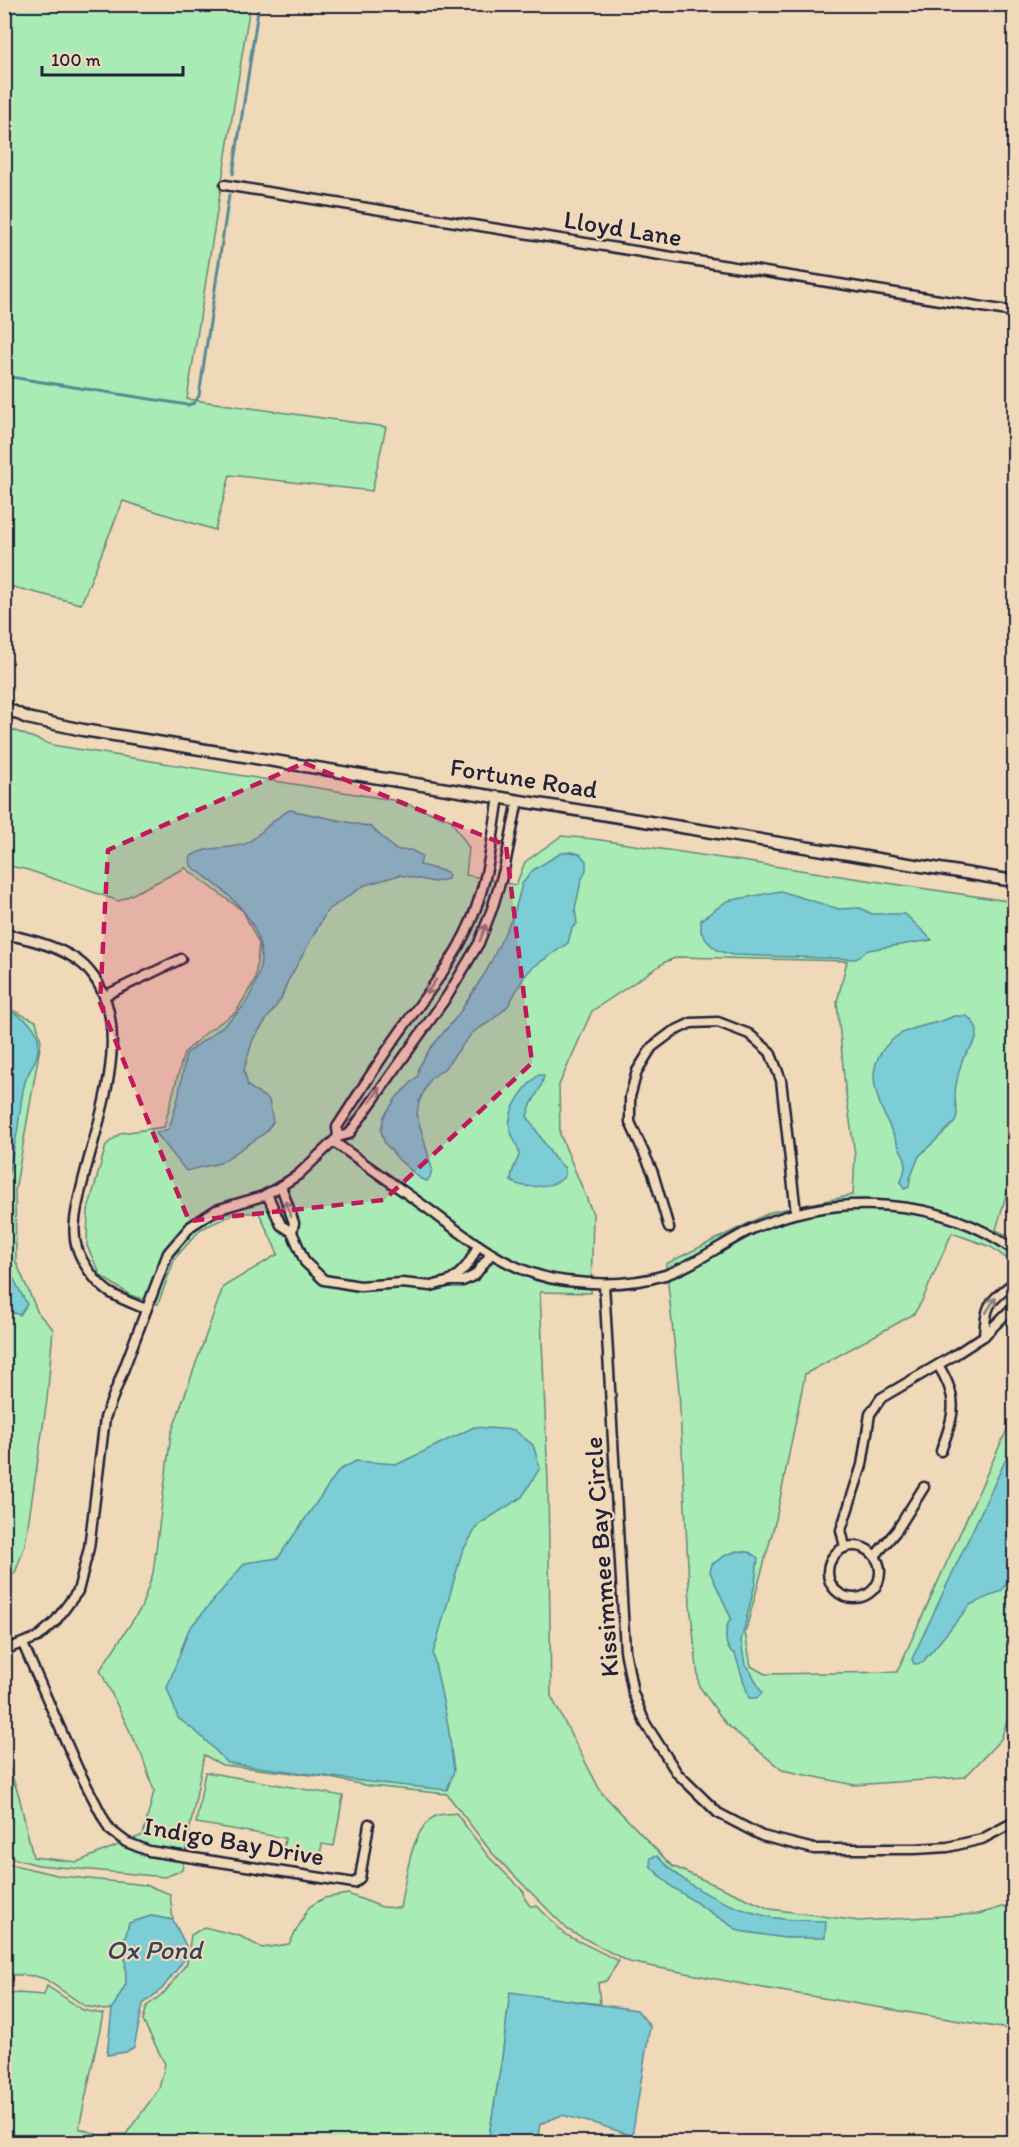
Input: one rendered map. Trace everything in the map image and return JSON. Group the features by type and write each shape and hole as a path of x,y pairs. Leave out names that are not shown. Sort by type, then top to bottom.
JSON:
{"street":[{"name":"Lloyd Lane","path":"225,185 1014,312"},
{"name":"Fortune Road","path":"4,706 27,718 82,730 1014,881"},
{"path":"336,1139 337,1127 446,966 465,933 476,909 488,864 499,796"},
{"path":"4,1650 38,1637 54,1623 78,1591 89,1548 105,1418 168,1253 191,1226 216,1210 267,1194 281,1186 298,1176 336,1139 349,1134 448,995 479,943 504,868 518,800"},
{"path":"488,864 504,868"},
{"path":"4,934 60,950 89,970 106,995 113,1028 110,1072 81,1192 75,1226 77,1248 91,1274 108,1292 146,1309"},
{"path":"106,995 181,959"},
{"path":"414,1011 429,1020"},
{"path":"669,1228 653,1173 630,1122 630,1096 637,1071 652,1047 672,1032 691,1023 718,1022 749,1034 770,1052 781,1080 796,1213"},
{"path":"336,1139 491,1254 522,1270 564,1281 604,1284 633,1283 667,1274 738,1236 796,1213 850,1205 884,1204 959,1220 996,1236 1014,1250"},
{"path":"281,1186 294,1224 292,1232"},
{"path":"267,1194 281,1225 292,1232 305,1262 324,1280 360,1286 402,1283 431,1286 450,1281 463,1281 475,1275 491,1254"},
{"path":"450,1281 463,1272 470,1263 478,1245"},
{"path":"984,1336 986,1313 991,1302 1014,1282"},
{"name":"Kissimmee Bay Circle","path":"604,1284 624,1650 633,1693 645,1723 677,1773 718,1813 762,1836 814,1849 948,1847 982,1839 1014,1822"},
{"path":"844,1547 841,1530 862,1466 870,1413 881,1398 984,1336 1014,1306"},
{"path":"938,1365 949,1383 954,1398 941,1451"},
{"path":"875,1556 897,1530 924,1487"},
{"path":"844,1547 861,1547 875,1556 879,1564 879,1582 867,1595 849,1598 834,1589 827,1574 831,1558 844,1547"},
{"name":"Indigo Bay Drive","path":"23,1644 78,1769 109,1829 126,1842 149,1851 354,1883 360,1878 369,1824"}],"highlighted area":[{"path":"304,763 506,845 532,1063 384,1200 189,1221 100,1003 108,850"}],"green space":[{"path":"5,5 250,5 187,399 386,427 372,491 230,475 215,530 123,501 81,604 5,585"},
{"path":"5,727 52,745 399,801 451,820 469,848 466,875 516,885 525,862 561,836 1014,902 1014,1167 996,1230 1014,1239 1014,1264 991,1247 952,1233 914,1314 805,1374 776,1519 745,1633 751,1666 765,1674 897,1672 1014,1414 1014,1699 1001,1739 965,1777 854,1785 782,1770 726,1724 699,1686 690,1604 679,1391 666,1264 771,1212 853,1195 855,1155 845,1087 837,1002 847,961 678,957 665,962 592,1011 559,1085 560,1134 593,1214 591,1293 540,1292 548,1482 551,1696 601,1792 672,1866 770,1909 859,1921 978,1914 1014,1904 1014,2030 763,1988 629,1962 568,1930 492,1853 447,1794 370,1786 320,1776 222,1765 204,1755 182,1870 165,1877 38,1865 12,1858 5,1849 5,1756 19,1796 33,1857 77,1862 143,1835 154,1791 142,1756 100,1670 141,1608 153,1573 171,1434 223,1287 278,1254 259,1213 236,1213 201,1229 175,1258 158,1304 130,1295 101,1276 87,1246 88,1210 106,1145 121,1133 164,1127 184,1053 208,1031 236,1012 255,980 259,944 243,911 185,868 119,901 28,870 5,865"},
{"path":"5,1007 36,1021 41,1041 15,1191 16,1262 38,1313 53,1329 47,1400 25,1545 15,1573 5,1580"},
{"path":"205,1772 343,1796 334,1846 322,1844 319,1860 283,1854 285,1838 196,1823"},
{"path":"456,1813 488,1856 524,1892 525,1899 530,1906 537,1906 566,1935 619,1961 606,1981 598,1983 600,2004 510,1993 488,2142 5,2142 5,1995 18,1993 44,1995 47,1986 83,2010 103,2014 79,2128 98,2135 126,2134 159,2089 165,2064 143,2021 147,2006 165,1992 187,1963 191,1935 204,1927 240,1936 262,1948 289,1944 309,1907 324,1898 348,1894 382,1907 400,1908 407,1870 421,1830 438,1815"},
{"name":"Ox Pond","path":"5,1863 61,1876 146,1885 170,1894 173,1920 151,1916 129,1923 125,1938 126,1984 112,2009 104,2010 85,2006 45,1979 5,1974"}],"water":[{"path":"290,810 371,827 396,850 411,850 422,856 420,865 447,872 449,876 448,879 434,882 400,875 365,885 327,911 287,983 281,999 253,1039 244,1070 248,1086 269,1100 273,1122 265,1133 220,1163 186,1171 156,1133 169,1129 178,1098 186,1054 225,1025 243,1006 257,979 261,960 254,927 245,913 233,900 191,866 190,857 209,849 245,844"},
{"path":"561,853 580,854 586,861 586,870 581,881 575,909 577,924 572,928 568,943 532,968 524,977 508,1006 491,1021 472,1033 444,1069 430,1079 419,1102 417,1115 432,1169 427,1181 421,1179 399,1160 384,1142 381,1130 384,1116 397,1097 418,1076 419,1067 429,1050 458,1015 487,970 514,914 522,884 533,870"},
{"path":"780,891 839,909 860,908 872,914 905,914 932,940 868,950 856,959 732,955 717,950 701,932 701,920 727,901"},
{"path":"5,1009 30,1023 36,1032 39,1045 37,1057 23,1089 5,1202"},
{"path":"954,1016 967,1016 975,1025 977,1032 976,1040 962,1061 957,1078 955,1122 919,1156 909,1187 904,1189 901,1182 905,1159 880,1104 874,1075 876,1062 884,1048 903,1032"},
{"path":"538,1075 544,1075 543,1080 527,1116 554,1158 565,1168 565,1175 555,1183 548,1185 523,1186 511,1181 519,1154 512,1135 510,1116 517,1101"},
{"path":"4,1211 10,1272 27,1304 20,1315 5,1310"},
{"path":"474,1427 514,1430 533,1445 540,1468 522,1497 478,1525 462,1552 433,1654 448,1725 454,1771 447,1790 228,1763 199,1734 178,1718 167,1688 189,1629 245,1563 278,1558 339,1470 356,1461 398,1464"},
{"path":"1014,1442 1014,1573 1001,1591 970,1605 922,1663 914,1664 912,1659"},
{"path":"737,1551 749,1552 758,1558 755,1584 741,1641 745,1665 762,1693 757,1698 749,1698 735,1654 728,1648 726,1632 731,1618 710,1572 712,1564"},
{"path":"657,1856 693,1886 736,1907 780,1919 826,1921 825,1938 785,1938 739,1931 672,1887 651,1867 650,1858"},
{"name":"Ox Pond","path":"151,1916 173,1920 186,1946 184,1960 162,1989 143,2004 134,2047 126,2052 107,2055 112,2009 126,1984 125,1938 129,1923"},
{"path":"510,1992 637,2010 650,2026 632,2136 562,2115 540,2124 537,2142 488,2142"}],"waterway":[{"path":"233,174 259,4"},
{"path":"980,4 1014,10"},
{"path":"4,376 188,405 194,403 199,396 229,195"}]}
